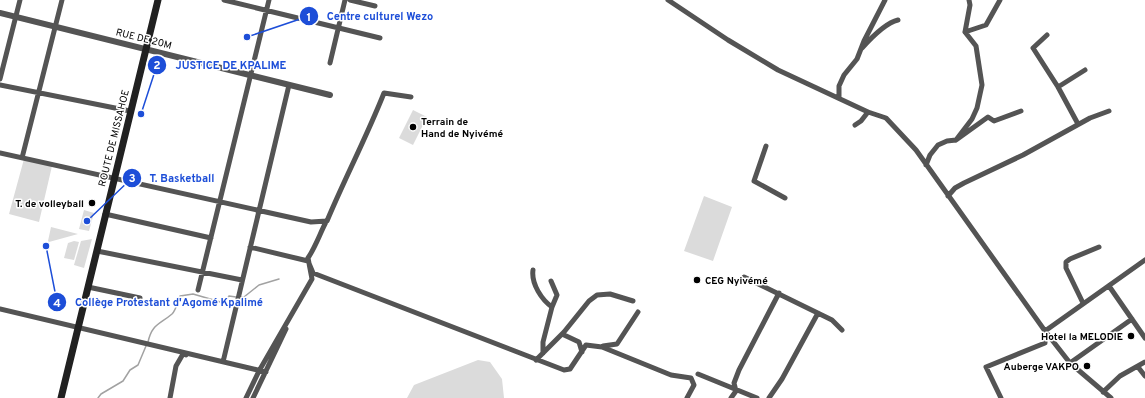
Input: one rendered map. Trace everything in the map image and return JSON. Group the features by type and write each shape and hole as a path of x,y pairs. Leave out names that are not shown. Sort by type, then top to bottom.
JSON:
{"main road":[{"name":"ROUTE DE MISSAHOE","path":"61,398 158,0"}],"street":[{"path":"0,79 20,0"},
{"path":"22,158 62,0"},
{"path":"224,0 380,38"},
{"path":"198,290 269,0"},
{"path":"330,63 345,0"},
{"path":"350,0 375,6"},
{"path":"668,0 728,40 778,70 868,112 886,118 911,144 1045,331 1070,363 1111,398"},
{"path":"839,98 839,86 844,75 857,60 860,50 885,0"},
{"path":"956,140 972,119 977,108 982,85 976,46 965,32 970,5 968,0"},
{"path":"965,32 986,25 1000,0"},
{"name":"RUE DE 20M","path":"0,13 330,95"},
{"path":"860,50 876,33 884,29 890,22 898,20"},
{"path":"1047,35 1033,48 1058,86 1078,124"},
{"path":"1058,86 1085,70"},
{"path":"0,85 130,111"},
{"path":"223,362 289,85"},
{"path":"0,153 311,222 327,221 368,132 384,93 411,96"},
{"path":"926,165 930,155 938,145 947,141 956,140 988,117 994,121 1021,111"},
{"path":"948,196 955,188 964,183 1023,155 1099,113 1109,111"},
{"path":"855,125 861,121 868,112"},
{"path":"246,398 259,371 312,279 308,258 316,246 319,235 365,144"},
{"path":"766,146 754,181 785,198"},
{"path":"106,214 211,238"},
{"path":"250,246 308,261 313,272 536,360 568,371 587,344 602,347 671,375 691,378 694,385 687,398"},
{"path":"1083,303 1066,268 1066,262 1099,247"},
{"path":"97,251 242,280"},
{"path":"1001,398 986,367 1044,343 1045,331 1145,260"},
{"path":"533,270 533,277 541,296 552,307"},
{"path":"253,398 313,272"},
{"path":"744,277 780,293 832,320 842,330"},
{"path":"543,353 543,342 557,294 551,281"},
{"path":"1109,286 1145,338"},
{"path":"88,288 140,298"},
{"path":"731,398 736,391 734,383 739,370 780,293"},
{"path":"536,360 562,334 589,301 597,295 610,294 633,301"},
{"path":"0,309 266,372"},
{"path":"602,347 617,344 638,312"},
{"path":"769,398 782,380 818,313"},
{"path":"1070,363 1132,319"},
{"path":"562,334 579,342 582,352"},
{"path":"170,398 176,366 183,354 259,371"},
{"path":"1103,392 1120,376 1145,362"},
{"path":"1138,367 1145,376"},
{"path":"170,398 174,373"},
{"path":"698,374 736,391 757,398"}],"shaded area":[{"name":"Terrain de Hand de Nyivémé","path":"413,110 427,117 413,145 399,138"},
{"path":"24,159 52,166 39,222 9,214"},
{"path":"704,196 732,207 713,261 684,251"},
{"path":"84,210 94,213 89,231 79,229"},
{"path":"51,227 78,234 49,242"},
{"path":"92,239 84,268 74,265 81,241"},
{"path":"74,241 79,242 74,260 64,258 68,243"},
{"path":"478,360 490,362 502,379 504,398 407,398 414,385"}],"waterway":[{"path":"240,297 244,297 259,285 279,279"},
{"path":"148,342 154,328 172,314 176,308 180,296 193,294 224,303 229,296 236,297"},
{"path":"98,398 101,394 123,381 130,370 138,365 146,346"}],"place":[{"name":"Centre culturel Wezo","path":"247,37"},
{"name":"JUSTICE DE KPALIME","path":"141,114"},
{"name":"Terrain de Hand de Nyivémé","path":"413,127"},
{"name":"T. de volleyball","path":"92,203"},
{"name":"T. Basketball","path":"87,221"},
{"name":"Collège Protestant d'Agomé Kpalimé","path":"46,246"},
{"name":"CEG Nyivémé","path":"697,280"},
{"name":"Hotel la MELODIE","path":"1131,336"},
{"name":"Auberge VAKPO","path":"1087,366"}]}
